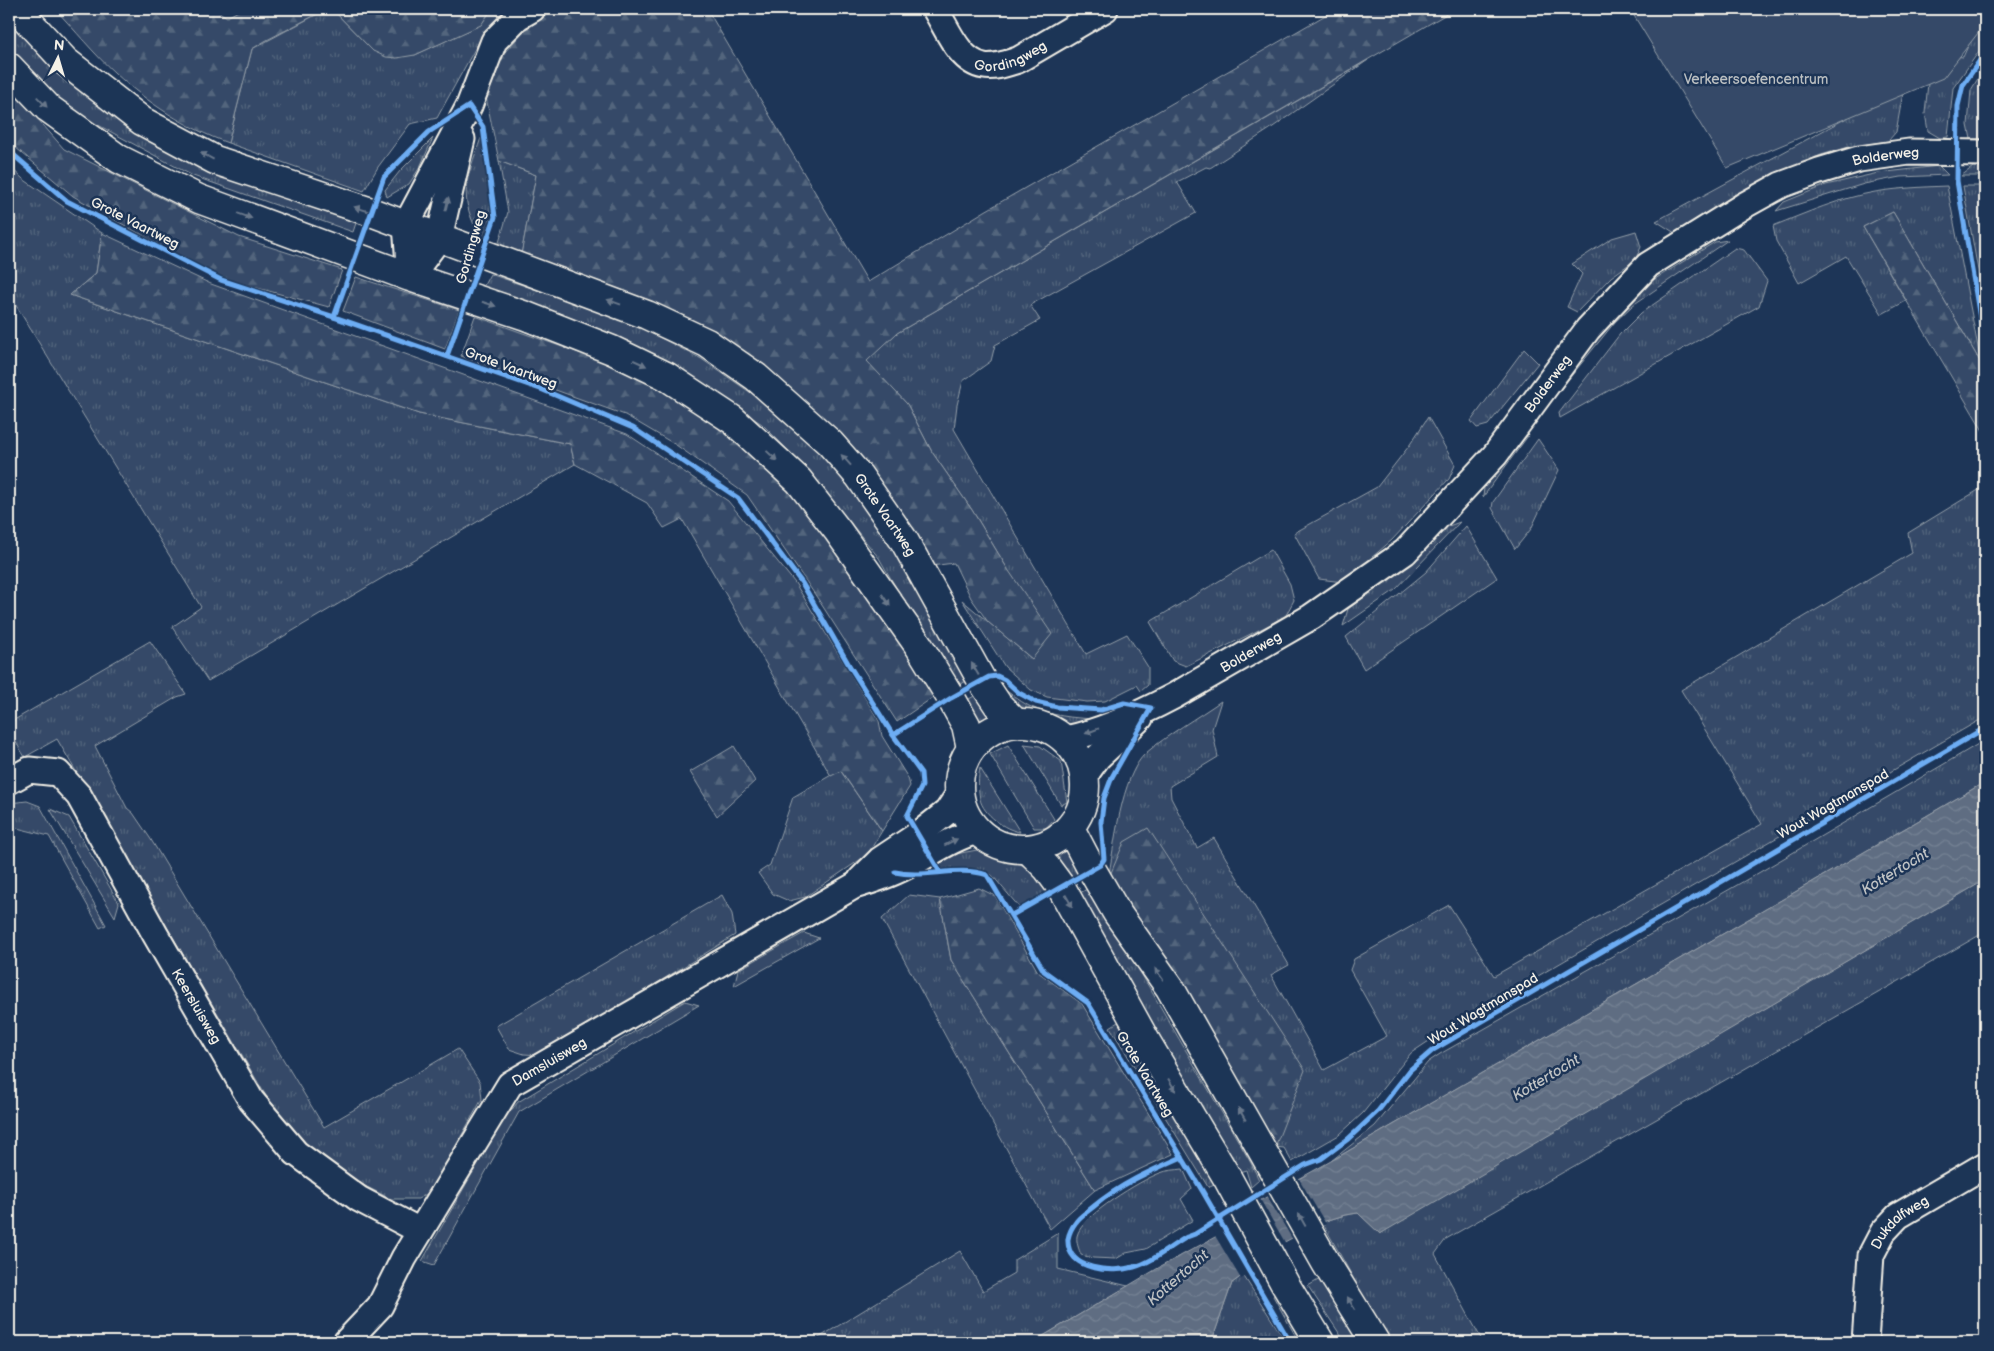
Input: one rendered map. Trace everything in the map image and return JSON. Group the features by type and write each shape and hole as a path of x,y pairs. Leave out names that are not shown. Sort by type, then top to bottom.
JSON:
{"main road":[{"name":"Grote Vaartweg","path":"17,9 65,61 142,121 215,160 406,225 648,315 707,343 756,377 830,443 859,476 905,542 982,681 998,705 1015,722"},
{"path":"9,67 48,108 119,159 199,199 526,316 612,350 666,376 733,420 799,481 838,531 919,646 951,698 966,725 971,748"},
{"path":"1015,722 1042,725 1066,738 1075,749 1081,761 1085,775 1086,794 1080,812 1070,828 1058,838 1044,845 1028,849 1010,848 992,842 978,831 965,814 959,794 960,770 971,748 983,735 998,726 1015,722"},
{"path":"1070,828 1117,913 1170,988 1326,1263 1375,1342"},
{"name":"Grote Vaartweg","path":"1028,849 1047,868 1061,888 1147,1043 1228,1179 1285,1284 1320,1342"}],"street":[{"path":"410,276 406,225 469,106 494,41 518,16 532,9"},
{"name":"Gordingweg","path":"936,9 964,57 983,66 1003,65 1018,60 1105,9"},
{"path":"410,276 439,238 469,106"},
{"name":"Bolderweg","path":"1066,738 1082,735 1151,708 1312,617 1405,552 1495,455 1588,329 1648,265 1742,206 1781,185 1819,170 1859,160 1909,152 1985,152"},
{"name":"Bolderweg","path":"1085,775 1098,757 1151,708"},
{"name":"Keersluisweg","path":"9,781 29,770 58,773 79,796 155,934 251,1100 296,1152 359,1199 420,1231"},
{"name":"Damsluisweg","path":"854,886 880,860 919,834 947,812 959,794"},
{"name":"Damsluisweg","path":"346,1342 380,1306 404,1258 510,1084 854,886 895,872 929,852 978,831"},
{"name":"Dukdalfweg","path":"1865,1342 1871,1255 1883,1232 1898,1216 1985,1164"}],"green space":[{"path":"55,9 214,9 227,17 242,9 492,9 481,25 415,55 397,58 386,57 373,51 334,11 325,10 252,49 228,143 197,130 168,114 128,84 107,66"},
{"path":"492,9 513,9 483,34 437,118 410,124 378,167 364,191 228,143 252,49 325,10 334,11 373,51 415,55 480,25"},
{"path":"555,9 707,9 868,282 985,211 1336,9 1455,9 897,333 867,361 907,404 932,452 1052,634 1032,659 988,622 971,598 954,563 931,566 872,469 837,431 645,300 589,278 521,255 536,175 499,161 485,92 504,53 523,32"},
{"name":"Verkeersoefencentrum","path":"1630,9 1985,9 1985,24 1943,78 1727,168"},
{"path":"1985,9 1985,43 1953,88 1948,137 1940,138 1928,131 1925,113 1931,53 1963,57"},
{"path":"9,19 201,168 356,223 353,232 193,176 74,112 39,80 9,47"},
{"path":"1368,60 1270,129 1210,168 1206,167 1177,182 1196,213 1030,305 1040,320 995,345 991,361 963,381 954,429 1086,654 1127,634 1148,667 1148,685 1141,691 1137,685 1105,701 1087,702 1047,697 1031,690 1005,667 962,600 1032,659 1007,568 972,510 932,452 907,404 866,361 897,333"},
{"path":"1985,67 1985,139 1971,139 1968,125 1971,90"},
{"path":"9,86 64,149 239,237 342,270 329,307 216,277 73,196 9,142"},
{"path":"1904,87 1896,132 1888,141 1849,147 1821,155 1797,165 1738,193 1675,233 1656,221"},
{"path":"433,138 420,167 409,184 387,197 385,190 400,171"},
{"path":"481,138 490,184 490,241 481,238 473,223 466,199 468,177"},
{"path":"499,161 536,175 521,255 498,246 508,212"},
{"path":"9,166 23,179 102,233 96,273 70,295 419,414 570,444 575,464 208,681 172,627 201,607 9,294"},
{"path":"1939,166 1948,175 1900,177 1864,184 1776,211 1784,202 1826,185 1878,173"},
{"path":"1973,167 1985,167 1985,176 1961,176"},
{"path":"1947,186 1981,363 1893,212 1863,227 1906,301 1882,314 1846,256 1799,283 1776,241 1773,226 1823,206 1875,192"},
{"path":"1963,186 1985,186 1985,310"},
{"path":"1893,212 1985,370 1985,434 1863,227"},
{"path":"1636,231 1641,247 1635,260 1611,277 1577,312 1567,307 1582,274 1572,264 1612,238"},
{"path":"102,233 211,284 627,434 728,501 795,583 879,721 882,736 908,778 910,786 882,831 841,771 831,776 682,519 664,528 647,503 575,464 570,444 419,414 70,295 96,273"},
{"path":"1728,240 1633,305 1615,322 1551,401 1554,388 1598,331 1642,287 1715,242"},
{"path":"1735,248 1744,250 1767,281 1759,306 1560,418 1559,413 1620,334 1641,313"},
{"path":"490,274 590,308 641,328 700,358 757,397 800,432 836,471 870,514 905,564 970,679 954,688 879,558 805,467 762,424 683,373 628,341 535,309 483,287"},
{"path":"356,277 459,310 445,349 343,311"},
{"path":"475,316 616,366 711,416 772,471 837,547 935,696 897,722 818,599 747,495 676,445 625,415 461,356"},
{"path":"1524,349 1538,363 1488,425 1477,428 1471,421"},
{"path":"1428,417 1455,465 1449,479 1392,540 1343,582 1319,579 1294,533 1377,487 1409,446"},
{"path":"1528,436 1483,497 1485,479 1517,438"},
{"path":"1538,439 1559,470 1531,529 1515,549 1492,508 1493,502"},
{"path":"1985,486 1985,717 1450,1027 1411,1053 1363,1113 1339,1135 1292,1162 1284,1148 1275,1147 1108,880 1125,794 1137,763 1146,753 1221,701 1212,729 1218,757 1170,786 1171,798 1197,848 1214,838 1289,965 1271,975 1324,1070 1387,1036 1350,970 1354,959 1449,905 1494,976 1762,824 1681,690 1912,553 1908,533"},
{"path":"1460,522 1395,590 1343,626 1348,609 1399,571 1443,528"},
{"path":"1466,526 1497,578 1364,669 1346,637 1426,572"},
{"path":"1271,550 1290,584 1294,600 1285,617 1186,666 1173,661 1150,622"},
{"path":"150,641 186,694 177,697 95,746 127,808 133,813 150,838 324,1127 458,1049 480,1082 482,1099 430,1192 418,1199 391,1199 361,1184 298,1143 273,1108 57,739 25,757 15,741 9,745 9,723"},
{"path":"999,686 1025,704 1037,709 1062,716 1096,719 1073,730 1044,717 1025,714"},
{"path":"976,695 993,719 975,728 962,703"},
{"path":"1985,740 1985,782 1331,1161 1375,1126 1428,1062 1440,1054 1760,872"},
{"path":"1024,744 1040,746 1061,761 1067,802 1061,805"},
{"path":"1008,745 1054,819 1046,828 1034,828 990,754"},
{"path":"734,746 755,781 717,816 690,772"},
{"path":"980,768 1020,832 1002,825 985,810 979,795"},
{"path":"840,770 882,831 867,855 805,897 789,901 773,894 758,873 770,865 793,797"},
{"path":"27,801 40,806 106,925 100,928 49,836 9,826 9,803"},
{"path":"50,809 69,817 119,903 115,917"},
{"path":"1148,828 1305,1070 1275,1147 1108,880 1124,842"},
{"path":"1068,846 1083,873 1066,883 1050,855"},
{"path":"977,850 1000,860 1020,864 1034,871 1051,889 1020,908 991,874 979,869 937,869 935,863 956,854"},
{"path":"1985,880 1985,932 1446,1239 1435,1254 1483,1342 1389,1342 1322,1222 1358,1213 1380,1233"},
{"path":"1091,887 1251,1163 1259,1180 1251,1187 1246,1170 1239,1172 1076,895"},
{"path":"979,888 995,896 1038,972 1082,1004 1173,1154 1095,1190 951,960 940,899"},
{"path":"722,895 732,914 735,935 540,1055 524,1054 509,1049 496,1026"},
{"path":"909,895 940,899 951,960 1095,1190 1050,1229 882,919"},
{"path":"804,933 819,938 734,986 738,970"},
{"path":"685,1001 699,1005 519,1112 434,1265 422,1261 503,1120 518,1102"},
{"path":"1118,1022 1214,1184 1208,1187 1110,1027"},
{"path":"1183,1169 1192,1189 1181,1199 1193,1220 1146,1249 1126,1253 1116,1259 1093,1258 1081,1255 1077,1244 1077,1236 1081,1228 1100,1209 1151,1177 1166,1171"},
{"path":"1058,1233 1058,1269 1128,1286 1033,1342 812,1342 960,1251 983,1291 1014,1273 1014,1260"},
{"path":"1243,1275 1286,1342 1202,1342 1214,1335 1232,1283"},
{"path":"1320,1279 1358,1342 1345,1342 1308,1286"},
{"path":"1277,1293 1306,1342 1299,1342 1273,1296"}],"water":[{"name":"Kottertocht","path":"1985,782 1985,880 1380,1234 1358,1213 1345,1215 1322,1222 1253,1259 1243,1275 1232,1283 1214,1335 1202,1342 1033,1342 1160,1267 1217,1236 1229,1218 1331,1161"}],"pier":[{"path":"1298,1177 1326,1224 1293,1240 1266,1195"},
{"path":"1260,1199 1286,1244 1255,1261 1245,1277 1241,1279 1214,1234 1227,1216"}],"cycle path":[{"path":"1985,53 1963,85 1958,106 1957,181 1985,348"},
{"path":"334,317 384,177 429,132 469,106 483,127 495,217 447,356"},
{"path":"9,151 67,201 221,280 334,317 543,390 633,428 738,498 802,583 849,665 893,735 921,773 922,786 907,816 940,872"},
{"path":"893,735 951,698 989,677 997,676 1005,680 1019,693 1036,702 1057,707 1101,710 1124,703 1151,708 1112,777 1104,798 1101,822 1104,859 1100,865 1012,915"},
{"name":"Wout Wagtmanspad","path":"1182,1157 1125,1185 1103,1199 1080,1218 1072,1228 1068,1239 1069,1250 1075,1258 1082,1264 1115,1270 1141,1265 1155,1258 1305,1165 1321,1159 1348,1139 1378,1111 1410,1070 1433,1050 1985,728"},
{"path":"895,872 918,874 965,871 987,875 1044,971 1088,1003 1203,1192 1290,1342"}]}
